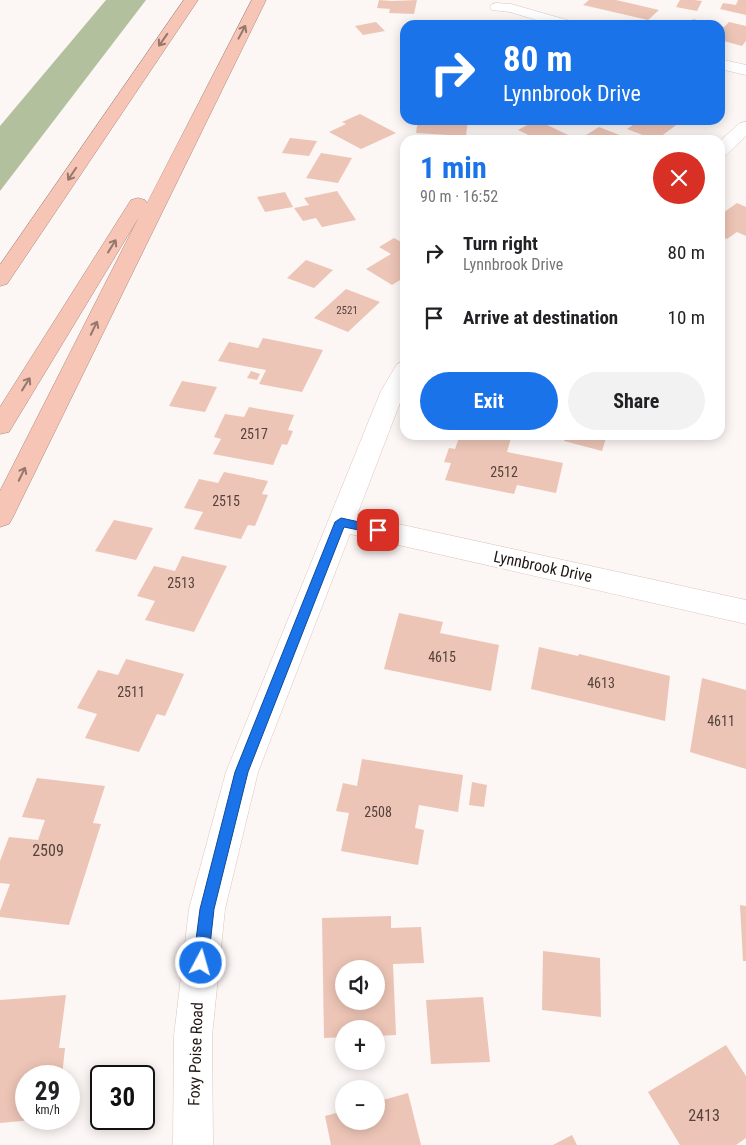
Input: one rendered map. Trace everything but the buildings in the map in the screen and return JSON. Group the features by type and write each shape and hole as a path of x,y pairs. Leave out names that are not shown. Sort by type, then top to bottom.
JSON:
{"highway":[{"path":"0,280 191,0"},
{"path":"0,517 225,65 260,0"},
{"path":"0,426 225,65"}],"street":[{"path":"497,7 511,8 552,20"},
{"path":"725,65 746,70"},
{"path":"725,146 746,126"},
{"name":"Foxy Poise Road","path":"193,1145 193,1036 207,909 242,772 392,391 400,377"},
{"name":"Lynnbrook Drive","path":"341,522 746,612"}],"green space":[{"path":"106,0 146,0 0,191 0,126"}],"route":[{"path":"201,963 207,909 242,772 304,611 310,601 341,522 378,530"}]}
